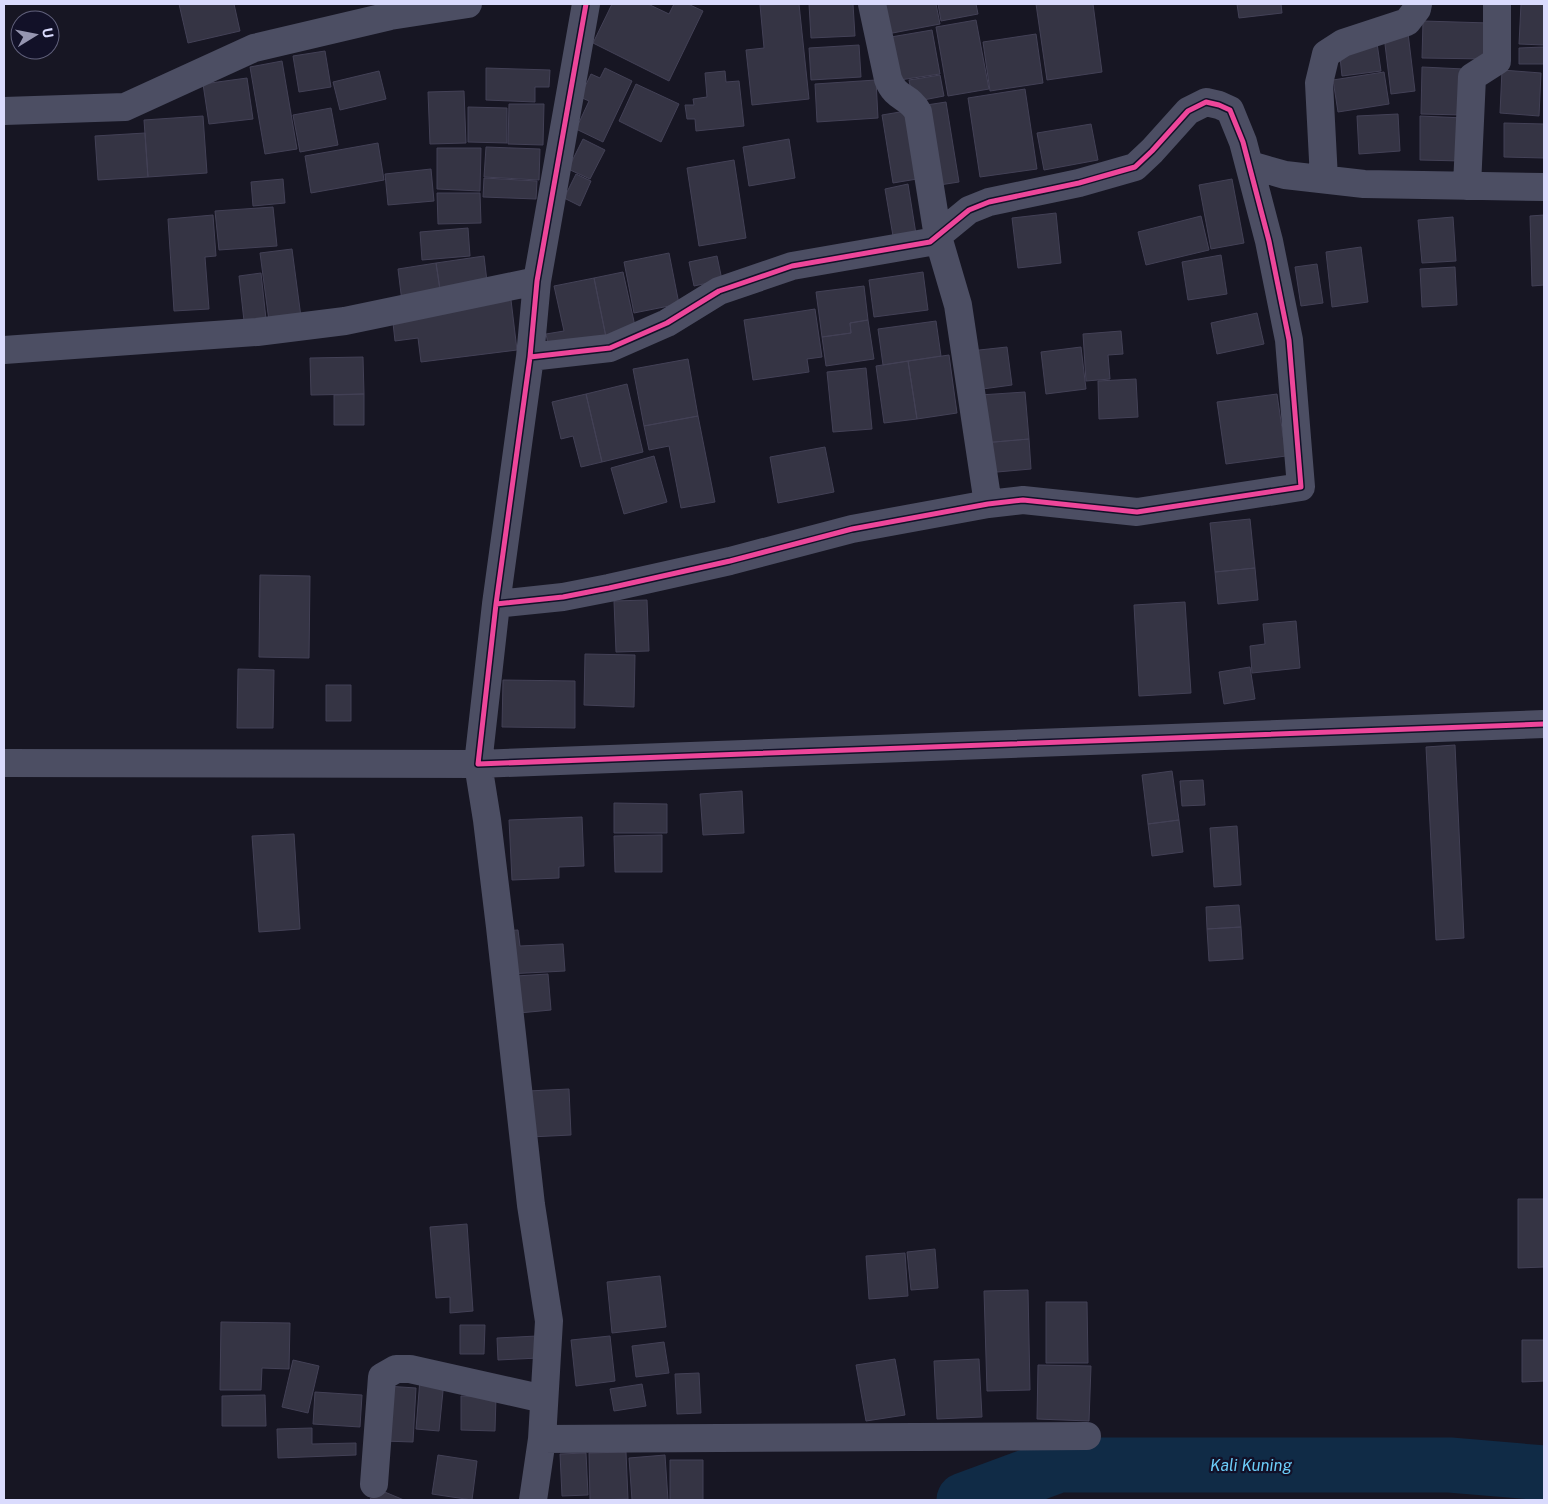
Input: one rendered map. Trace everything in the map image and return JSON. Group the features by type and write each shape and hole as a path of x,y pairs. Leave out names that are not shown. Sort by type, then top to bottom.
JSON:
{"street":[{"path":"4,111 125,107 254,48 390,16 468,4"},
{"path":"533,1500 542,1439 549,1322 531,1205 500,927 478,764 496,604 530,357 537,280 586,4"},
{"path":"872,4 888,79 892,89 914,104 918,112 938,237 958,305 988,504"},
{"path":"1324,180 1319,83 1326,54 1343,43 1407,22 1417,9 1418,4"},
{"path":"1467,186 1472,77 1497,61 1497,4"},
{"path":"496,604 564,597 600,590 730,561 852,529 988,504 1023,500 1137,512 1301,487 1289,340 1269,242 1250,165 1244,142 1230,110 1206,102 1188,111 1135,167 1079,183 989,202 969,210 930,242 792,266 719,291 667,323 610,348 530,357"},
{"path":"1250,165 1285,175 1364,184 1544,187"},
{"path":"4,350 257,332 345,321 537,280"},
{"path":"4,763 478,764 1544,724"},
{"path":"374,1484 382,1377 396,1369 410,1369 544,1399"},
{"path":"542,1439 1087,1436"}],"building":[{"path":"179,4 234,4 240,31 188,43"},
{"path":"612,4 648,4 669,14 674,4 688,4 703,11 669,81 593,43"},
{"path":"799,4 809,99 752,105 746,50 764,48 760,5"},
{"path":"809,4 853,4 855,36 811,38"},
{"path":"876,4 936,4 940,24 882,35"},
{"path":"938,4 976,4 978,14 941,21"},
{"path":"1036,4 1093,4 1102,72 1047,80"},
{"path":"1237,4 1281,4 1282,13 1239,18"},
{"path":"1521,4 1544,4 1544,45 1519,44"},
{"path":"976,20 989,89 948,96 936,27"},
{"path":"1423,21 1489,23 1488,59 1422,58"},
{"path":"932,30 940,74 893,81 885,38"},
{"path":"1408,33 1415,91 1391,94 1384,36"},
{"path":"1036,34 1043,83 990,91 983,42"},
{"path":"1377,43 1381,71 1342,76 1339,48"},
{"path":"859,45 861,77 811,80 809,48"},
{"path":"1544,47 1544,64 1519,64 1519,48"},
{"path":"325,51 331,87 299,92 293,56"},
{"path":"282,61 297,149 265,154 250,67"},
{"path":"1422,67 1464,69 1464,115 1421,114"},
{"path":"486,68 550,70 549,87 535,87 535,102 486,100"},
{"path":"605,68 632,81 603,142 576,129 589,101 580,97 591,74 600,78"},
{"path":"1502,70 1541,73 1539,116 1500,113"},
{"path":"379,71 386,99 340,110 333,82"},
{"path":"725,71 726,82 739,81 744,126 696,131 695,119 687,119 685,105 694,105 693,99 707,97 705,73"},
{"path":"1384,72 1389,104 1338,112 1333,80"},
{"path":"940,75 944,96 913,102 909,80"},
{"path":"247,78 253,119 209,124 203,84"},
{"path":"876,80 878,118 817,122 815,84"},
{"path":"636,84 679,104 661,142 619,121"},
{"path":"1025,89 1037,169 980,177 968,98"},
{"path":"464,91 466,143 430,144 428,92"},
{"path":"946,102 959,182 933,186 920,106"},
{"path":"509,104 544,104 543,145 508,144"},
{"path":"468,107 507,108 507,143 468,142"},
{"path":"331,108 338,145 300,152 293,115"},
{"path":"912,110 923,178 893,183 882,115"},
{"path":"1398,114 1400,151 1359,154 1357,116"},
{"path":"203,116 207,173 148,177 144,120"},
{"path":"1420,116 1464,118 1462,161 1420,160"},
{"path":"1504,123 1544,124 1544,158 1504,157"},
{"path":"1091,124 1098,160 1044,170 1037,133"},
{"path":"145,133 148,177 98,180 95,136"},
{"path":"583,139 605,150 590,179 568,169"},
{"path":"789,139 795,178 749,186 743,147"},
{"path":"378,143 384,180 311,193 305,156"},
{"path":"486,147 540,149 539,180 484,177"},
{"path":"437,148 481,148 480,191 437,189"},
{"path":"734,160 746,238 699,246 687,168"},
{"path":"431,169 434,201 388,205 385,174"},
{"path":"576,174 591,181 580,206 564,198"},
{"path":"484,178 537,181 536,199 483,197"},
{"path":"283,179 285,203 253,206 251,182"},
{"path":"1232,179 1244,243 1211,249 1199,185"},
{"path":"908,184 916,234 893,236 885,189"},
{"path":"437,193 480,193 481,223 438,224"},
{"path":"273,207 277,246 219,250 215,211"},
{"path":"1056,213 1061,263 1018,268 1012,218"},
{"path":"213,215 216,256 205,257 209,309 174,311 168,219"},
{"path":"1544,215 1544,285 1532,286 1530,216"},
{"path":"1201,216 1209,250 1146,265 1138,232"},
{"path":"1453,217 1456,261 1422,263 1418,220"},
{"path":"468,228 470,256 422,260 420,232"},
{"path":"1361,247 1368,302 1332,307 1326,252"},
{"path":"292,249 301,317 269,321 260,253"},
{"path":"669,253 679,304 634,313 624,262"},
{"path":"1221,255 1227,294 1188,300 1182,262"},
{"path":"484,256 488,290 441,296 436,263"},
{"path":"717,256 722,280 694,286 689,262"},
{"path":"436,263 441,296 402,302 398,269"},
{"path":"1317,264 1323,303 1301,306 1295,267"},
{"path":"1455,267 1457,305 1422,307 1420,269"},
{"path":"623,272 637,335 607,342 594,278"},
{"path":"923,272 928,310 874,317 869,280"},
{"path":"261,273 267,328 245,330 239,276"},
{"path":"594,278 607,342 550,354 546,334 564,331 554,286"},
{"path":"864,286 868,320 850,323 851,333 822,337 816,292"},
{"path":"511,300 517,350 421,362 418,338 395,341 392,314"},
{"path":"815,309 822,357 807,359 809,372 753,380 744,320"},
{"path":"1257,313 1264,344 1217,354 1211,323"},
{"path":"868,320 874,359 826,366 822,337 851,333 850,323"},
{"path":"936,321 941,356 883,365 878,329"},
{"path":"1121,331 1123,354 1108,355 1110,379 1086,381 1083,334"},
{"path":"1007,347 1012,385 975,390 970,351"},
{"path":"1081,347 1086,389 1046,394 1041,352"},
{"path":"949,355 957,413 917,419 908,361"},
{"path":"363,357 364,394 311,395 310,358"},
{"path":"688,359 698,416 644,426 633,369"},
{"path":"908,361 917,419 884,423 876,366"},
{"path":"866,368 872,429 833,432 827,372"},
{"path":"1136,379 1138,417 1099,419 1098,381"},
{"path":"627,384 643,452 602,462 586,394"},
{"path":"1025,392 1029,439 983,443 980,395"},
{"path":"364,394 364,425 334,425 334,395"},
{"path":"586,394 602,462 581,467 573,436 561,439 552,402"},
{"path":"1277,394 1286,456 1226,464 1217,402"},
{"path":"698,416 715,502 681,508 669,446 649,450 644,426"},
{"path":"1029,439 1031,469 986,473 983,443"},
{"path":"825,447 834,492 778,503 770,457"},
{"path":"654,456 667,502 624,514 611,468"},
{"path":"1250,519 1255,568 1215,572 1210,523"},
{"path":"1255,568 1258,600 1218,604 1215,572"},
{"path":"260,575 310,576 309,658 259,657"},
{"path":"647,600 649,651 616,652 614,601"},
{"path":"1185,602 1191,693 1139,696 1134,605"},
{"path":"1296,621 1300,668 1252,673 1250,646 1265,644 1263,624"},
{"path":"585,654 635,655 634,707 584,705"},
{"path":"1250,667 1255,699 1224,704 1219,672"},
{"path":"238,669 274,670 273,728 237,728"},
{"path":"503,680 575,681 575,728 502,727"},
{"path":"326,685 351,685 351,721 326,721"},
{"path":"1455,745 1464,938 1436,940 1426,747"},
{"path":"1172,771 1179,820 1148,824 1142,775"},
{"path":"1203,780 1205,805 1182,806 1180,781"},
{"path":"742,791 744,833 703,835 700,794"},
{"path":"614,803 667,804 667,833 614,833"},
{"path":"582,817 584,866 559,867 559,878 512,880 509,820"},
{"path":"1179,820 1183,852 1152,856 1148,824"},
{"path":"1237,826 1241,885 1214,887 1210,828"},
{"path":"294,834 300,929 259,932 252,836"},
{"path":"662,835 662,872 615,872 614,836"},
{"path":"1239,905 1241,927 1207,929 1206,907"},
{"path":"1241,927 1243,959 1209,961 1207,929"},
{"path":"518,930 520,946 563,944 565,971 507,974 504,931"},
{"path":"548,974 551,1010 519,1013 516,976"},
{"path":"569,1089 571,1135 530,1137 528,1091"},
{"path":"1518,1199 1544,1199 1544,1267 1518,1268"},
{"path":"467,1224 473,1311 450,1313 450,1297 436,1298 430,1227"},
{"path":"935,1249 938,1288 911,1290 907,1252"},
{"path":"905,1253 908,1296 869,1299 866,1256"},
{"path":"660,1276 666,1327 612,1333 607,1282"},
{"path":"1028,1290 1030,1390 987,1391 984,1291"},
{"path":"1046,1302 1087,1302 1088,1363 1046,1363"},
{"path":"221,1322 290,1323 289,1369 262,1368 261,1390 220,1390"},
{"path":"460,1325 485,1325 484,1354 460,1354"},
{"path":"537,1336 539,1358 498,1360 497,1338"},
{"path":"610,1336 615,1381 576,1386 571,1340"},
{"path":"1522,1340 1544,1340 1544,1381 1522,1382"},
{"path":"664,1342 669,1373 636,1377 632,1346"},
{"path":"895,1359 905,1415 866,1421 856,1365"},
{"path":"979,1359 982,1417 937,1419 934,1361"},
{"path":"293,1360 319,1366 308,1413 282,1407"},
{"path":"1038,1365 1091,1366 1089,1421 1037,1419"},
{"path":"699,1373 701,1413 677,1414 675,1374"},
{"path":"420,1379 444,1381 439,1431 416,1429"},
{"path":"642,1384 646,1406 614,1411 610,1389"},
{"path":"386,1386 416,1388 413,1442 383,1441"},
{"path":"315,1392 362,1395 360,1427 313,1424"},
{"path":"265,1395 266,1426 222,1426 222,1396"},
{"path":"461,1396 496,1397 495,1431 461,1430"},
{"path":"312,1428 312,1444 356,1443 356,1455 278,1458 277,1429"},
{"path":"626,1452 628,1499 590,1500 589,1453"},
{"path":"586,1453 588,1495 562,1496 560,1454"},
{"path":"438,1455 477,1461 472,1500 432,1494"},
{"path":"665,1455 668,1500 632,1500 629,1458"},
{"path":"670,1460 703,1460 703,1500 670,1500"},
{"path":"375,1488 404,1500 370,1500"}],"waterway":[{"name":"Kali Kuning","path":"964,1500 1059,1465 1450,1465 1544,1473"}],"cycle path":[{"path":"586,4 537,281 530,357 496,604 478,764 1544,724"},
{"path":"496,604 563,597 609,588 730,561 852,529 988,504 1023,500 1137,512 1301,487 1289,340 1269,241 1243,142 1230,110 1206,102 1188,111 1135,167 1079,183 989,202 969,210 930,242 792,266 719,291 667,323 610,348 530,357"}]}
